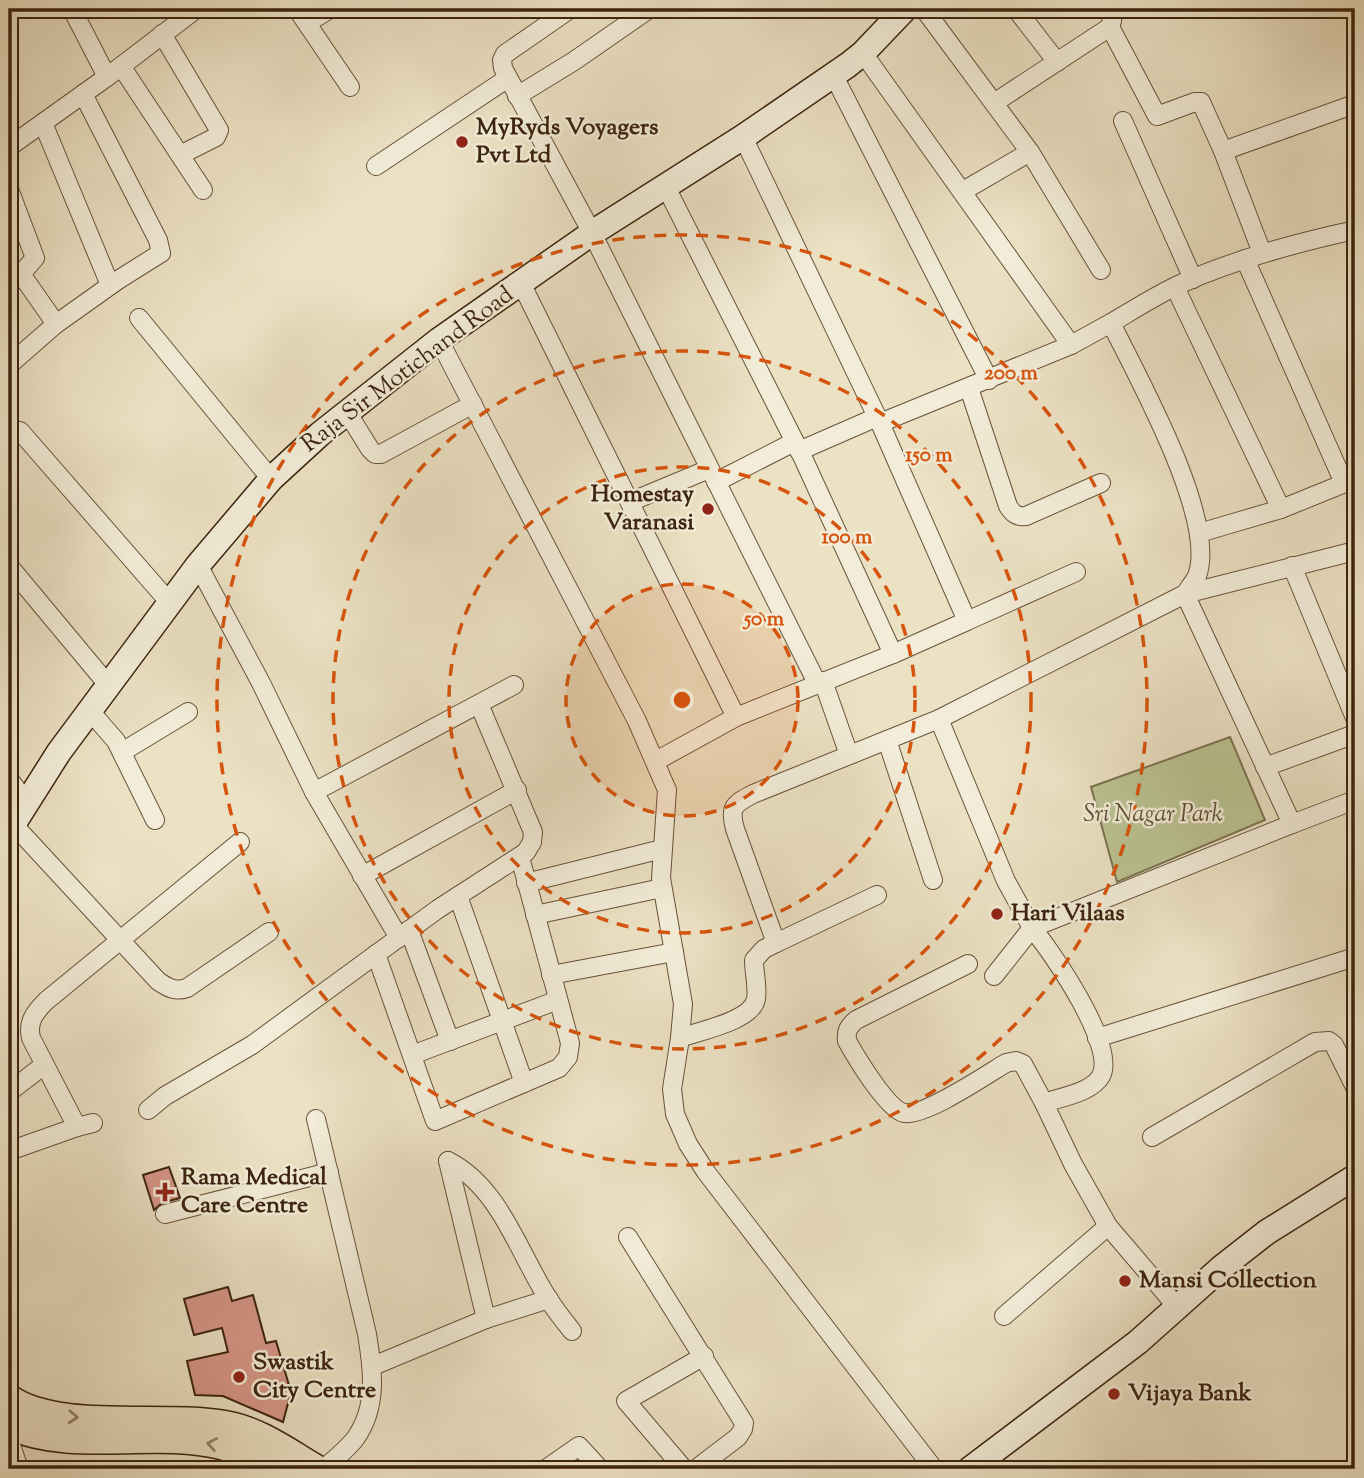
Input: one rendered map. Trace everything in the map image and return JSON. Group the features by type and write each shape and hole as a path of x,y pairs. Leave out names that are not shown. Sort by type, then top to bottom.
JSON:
{"main road":[{"path":"9,1399 21,1407 64,1418 201,1421 229,1426 261,1436 316,1469"},
{"path":"9,1425 59,1438 196,1441 221,1445 251,1455 275,1469"}],"street":[{"path":"63,9 72,9 114,72 180,155 203,190"},
{"path":"9,147 196,9"},
{"path":"330,9 302,16 350,87"},
{"path":"570,9 505,54 502,60 508,78 592,233 820,682 849,755"},
{"path":"517,96 574,61 649,9"},
{"name":"Raja Sir Motichand Road","path":"11,828 26,802 90,711 198,565 271,479 347,412 439,340 592,233 743,137 863,53 905,9"},
{"path":"924,9 1030,152 1101,270"},
{"path":"1016,9 1057,62"},
{"path":"994,103 1110,27 1110,9"},
{"path":"1110,27 1157,116 1201,102 1262,253"},
{"path":"162,34 219,130 216,137 180,155"},
{"path":"863,53 1071,345"},
{"path":"833,74 989,380"},
{"path":"376,166 508,78"},
{"path":"9,365 56,324 161,253 161,247 83,94"},
{"path":"1223,151 1355,104"},
{"path":"1123,121 1193,279"},
{"path":"43,122 90,242 110,285"},
{"path":"743,137 878,420 967,621"},
{"path":"963,191 1030,152"},
{"path":"666,187 797,446 893,654"},
{"path":"9,189 35,258 15,279 56,324"},
{"path":"631,502 969,388 1071,345 1175,286 1262,253 1353,230 1355,249"},
{"path":"1199,533 1281,509 1350,481 1245,259"},
{"path":"522,283 736,717"},
{"path":"1175,286 1281,509"},
{"path":"139,317 271,479"},
{"path":"1111,323 1180,470 1192,504 1199,533 1200,562 1197,576 1185,594"},
{"path":"439,340 637,721 667,790 662,888 683,1003 671,1089 675,1114 688,1144 706,1172 934,1469"},
{"path":"969,388 1008,506 1013,513 1019,517 1026,516 1101,483"},
{"path":"347,412 370,449 375,454 382,454 473,404"},
{"path":"20,431 170,603"},
{"path":"776,943 731,816 733,808 753,794 939,719 1185,594 1355,551"},
{"path":"198,565 261,683 314,792 362,876 404,934 450,1041"},
{"path":"9,566 109,686"},
{"path":"1292,566 1355,718"},
{"path":"656,761 736,717 893,654 1076,572"},
{"path":"1185,594 1292,824"},
{"path":"314,792 514,685"},
{"path":"148,1110 165,1096 252,1045 404,934 526,852 532,842 533,832 479,704"},
{"path":"90,711 116,741 155,820"},
{"path":"122,752 188,712"},
{"path":"939,719 1006,881 1032,928 1068,978 1097,1038 1104,1066 1094,1084 1044,1103"},
{"path":"1265,767 1355,734"},
{"path":"887,740 933,880"},
{"path":"9,779 26,802"},
{"path":"362,876 517,790"},
{"path":"995,976 1032,928 1355,800"},
{"path":"11,828 166,987 180,990 201,979 269,932"},
{"path":"9,1151 85,1125 44,1065 31,1038 29,1029 32,1019 46,1001 240,842"},
{"path":"526,883 662,849"},
{"path":"376,954 435,1121 559,1068 568,1057 569,1042 520,857"},
{"path":"535,915 662,888"},
{"path":"680,1038 735,1019 752,1009 757,995 754,960 764,949 877,895"},
{"path":"458,896 524,1083"},
{"path":"551,975 674,952"},
{"path":"1097,1038 1355,957"},
{"path":"968,964 856,1020 849,1026 847,1041 884,1096 902,1113 922,1111 1006,1063 1016,1061 1023,1064 1073,1164 1108,1226 1178,1308"},
{"path":"412,1055 558,1000"},
{"path":"1152,1137 1315,1042 1329,1041 1335,1045 1355,1087"},
{"path":"9,1092 44,1065"},
{"path":"316,1119 373,1366 372,1395 366,1421 354,1440 324,1469"},
{"path":"486,1319 448,1161 460,1167 483,1189 509,1227 549,1299 572,1331"},
{"path":"165,1214 329,1172"},
{"path":"970,1469 1081,1387 1267,1232 1355,1177"},
{"path":"1004,1316 1108,1226"},
{"path":"628,1237 744,1423 738,1437 696,1469"},
{"path":"373,1366 486,1319 549,1299"},
{"path":"684,1469 626,1401 704,1356"},
{"path":"9,1439 19,1469"},
{"path":"546,1469 579,1446 600,1469"}],"green space":[{"name":"Sri Nagar Park","path":"1230,737 1265,820 1117,882 1091,787"}],"building":[{"path":"169,1167 180,1198 162,1203 154,1210 143,1175"},
{"name":"Swastik City Centre","path":"228,1287 232,1301 253,1295 266,1343 276,1341 291,1392 283,1422 223,1396 195,1395 187,1361 228,1352 222,1328 194,1335 184,1299"}],"place":[{"name":"MyRyds Voyagers Pvt Ltd","path":"462,142"},
{"name":"Homestay Varanasi","path":"708,509"},
{"name":"Hari Vilaas","path":"997,914"},
{"name":"Rama Medical Care Centre","path":"165,1192"},
{"name":"Mansi Collection","path":"1125,1281"},
{"name":"Swastik City Centre","path":"239,1377"},
{"name":"Vijaya Bank","path":"1114,1394"}]}
